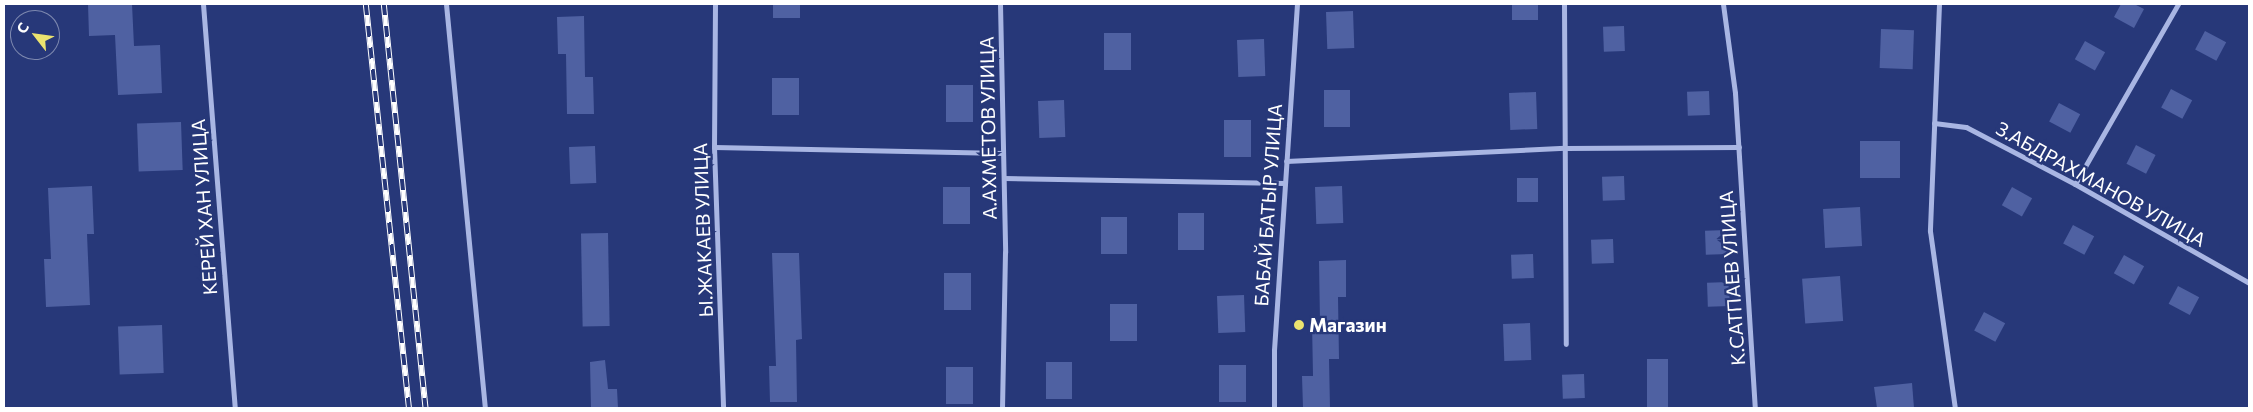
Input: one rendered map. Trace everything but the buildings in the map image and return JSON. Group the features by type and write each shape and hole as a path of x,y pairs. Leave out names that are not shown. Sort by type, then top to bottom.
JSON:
{"street":[{"name":"КЕРЕЙ ХАН УЛИЦА","path":"203,4 234,408"},
{"path":"446,4 484,408"},
{"name":"Ы.ЖАКАЕВ УЛИЦА","path":"715,4 714,147 723,408"},
{"name":"А.АХМЕТОВ УЛИЦА","path":"1000,4 1005,252 1002,408"},
{"name":"БАБАЙ БАТЫР УЛИЦА","path":"1274,408 1274,350 1297,4"},
{"path":"1564,4 1566,344"},
{"name":"К.САТПАЕВ УЛИЦА","path":"1723,4 1738,147 1755,408"},
{"path":"1939,4 1930,231 1956,408"},
{"path":"2075,184 2178,4"},
{"name":"З.АБДРАХМАНОВ УЛИЦА","path":"1934,123 1966,128 2075,184 2249,283"},
{"path":"714,147 1003,153"},
{"path":"1286,161 1565,148 1738,147"},
{"path":"1004,178 1284,183"}],"railway":[{"path":"366,4 409,408"},
{"path":"384,4 426,408"}],"place":[{"name":"Магазин","path":"1299,325"}]}
